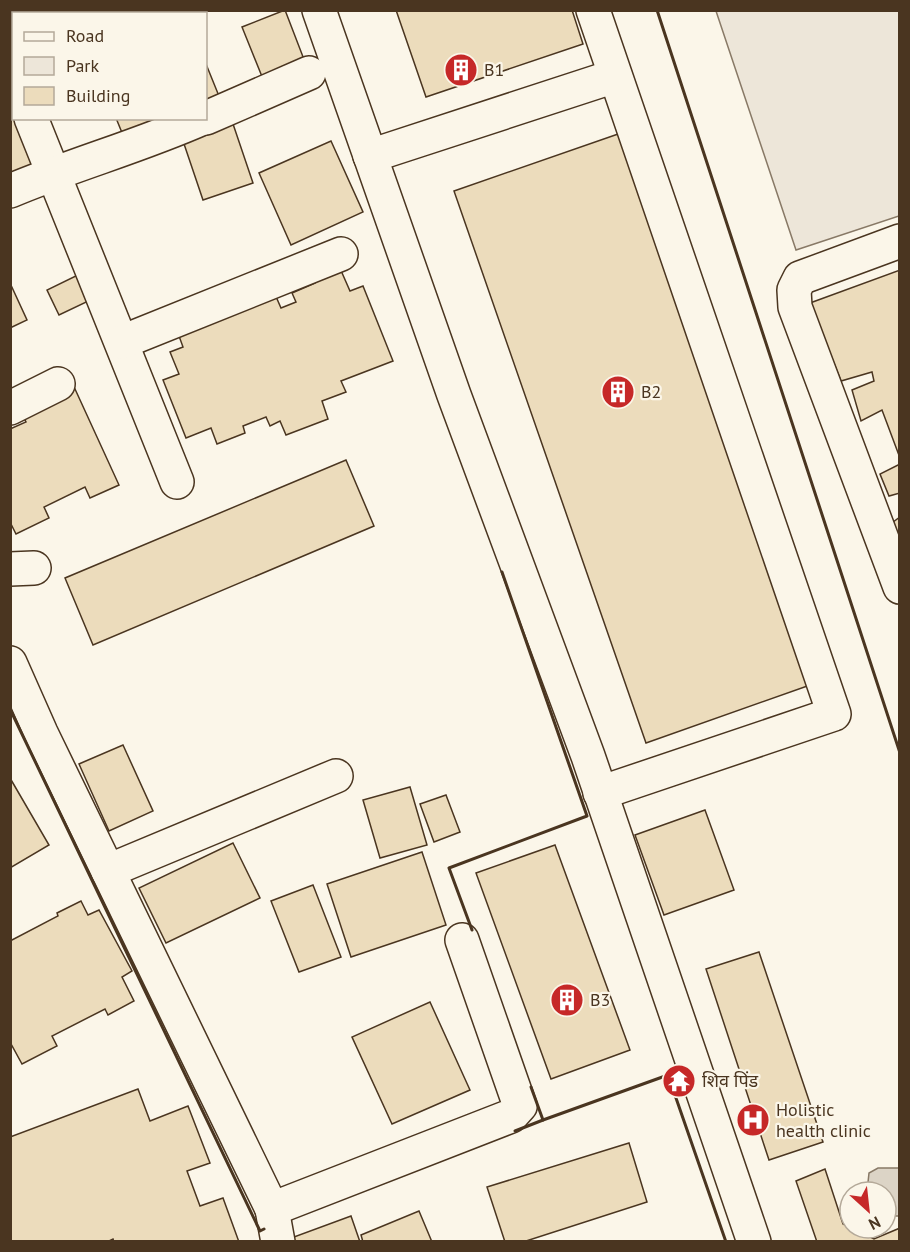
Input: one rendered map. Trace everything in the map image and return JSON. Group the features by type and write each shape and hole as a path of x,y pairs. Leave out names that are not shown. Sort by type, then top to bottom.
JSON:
{"street":[{"path":"319,10 600,793 754,1242"},
{"path":"593,10 834,714 600,793"},
{"path":"207,117 309,73"},
{"path":"370,156 615,76"},
{"path":"32,120 55,172 177,482"},
{"path":"10,191 55,172 131,148 199,120"},
{"path":"900,241 800,278 794,290 795,307 900,587"},
{"path":"122,342 341,254"},
{"path":"10,408 58,384"},
{"path":"10,663 41,733 272,1209 278,1242"},
{"path":"108,870 336,776"},
{"path":"272,1209 511,1116 520,1106 462,940"}],"green space":[{"path":"716,11 899,11 899,216 796,250"}],"shaded area":[{"path":"878,1168 899,1168 899,1216 898,1180 868,1180 869,1173"}],"building":[{"path":"20,10 91,10 88,12 21,12"},
{"path":"99,10 183,10 184,12 96,12"},
{"path":"285,10 305,62 263,79 242,27"},
{"name":"B1","path":"396,10 572,10 583,44 426,97"},
{"path":"207,66 223,106 207,113"},
{"path":"10,101 12,120 19,120 37,164 10,175"},
{"path":"231,118 253,183 203,200 181,135"},
{"path":"117,120 187,120 127,145"},
{"name":"B2","path":"621,133 813,684 646,743 454,191"},
{"path":"331,141 363,212 291,245 259,173"},
{"path":"339,266 350,291 363,286 393,361 341,381 346,392 322,401 328,419 286,435 280,421 270,426 266,417 243,426 245,433 217,444 211,428 186,438 163,380 179,374 170,352 183,347 179,336 274,292 281,308 296,302 292,293 315,283 313,276"},
{"path":"900,270 900,458 882,410 861,421 852,390 874,381 872,372 841,381 810,303"},
{"path":"86,271 99,296 59,315 47,290"},
{"path":"10,283 27,320 10,328"},
{"path":"75,389 119,485 90,498 85,487 44,507 49,518 16,534 10,522 10,429 26,422 22,414"},
{"path":"346,460 374,526 93,645 65,578"},
{"path":"900,464 900,493 889,496 880,474"},
{"path":"900,517 900,562 889,525"},
{"path":"123,745 153,811 109,831 79,764"},
{"path":"10,778 49,845 10,868"},
{"path":"410,787 427,845 380,858 363,800"},
{"path":"446,795 460,832 434,842 420,804"},
{"path":"705,810 734,890 664,915 635,835"},
{"path":"233,843 260,898 166,943 139,888"},
{"name":"B3","path":"555,845 630,1050 551,1079 476,873"},
{"path":"422,852 446,925 351,957 327,884"},
{"path":"313,885 341,957 299,972 271,901"},
{"path":"81,901 88,915 99,910 132,971 122,977 134,1001 108,1015 105,1009 52,1036 57,1046 22,1064 10,1042 10,941"},
{"path":"759,952 823,1142 769,1160 706,969"},
{"path":"430,1002 470,1090 392,1124 352,1037"},
{"path":"138,1089 150,1121 188,1106 210,1163 187,1171 200,1206 223,1198 239,1242 114,1242 113,1239 107,1242 10,1242 10,1137"},
{"path":"629,1143 647,1202 523,1242 505,1242 487,1187"},
{"path":"825,1169 838,1209 838,1240 898,1240 898,1229 900,1228 900,1242 817,1242 796,1181"},
{"path":"419,1211 432,1242 363,1242 361,1235"},
{"path":"351,1216 360,1242 283,1241"}],"wall":[{"path":"657,10 900,753"},
{"path":"472,930 449,868 587,816 502,572"},
{"path":"10,709 260,1231 264,1229"},
{"path":"531,1087 543,1120 668,1075 726,1242"},
{"path":"515,1131 543,1120"}],"place":[{"name":"B1","path":"461,70"},
{"name":"B2","path":"618,392"},
{"name":"B3","path":"567,1000"},
{"name":"शिव पिंड","path":"679,1081"},
{"name":"Holistic health clinic","path":"753,1120"}]}
